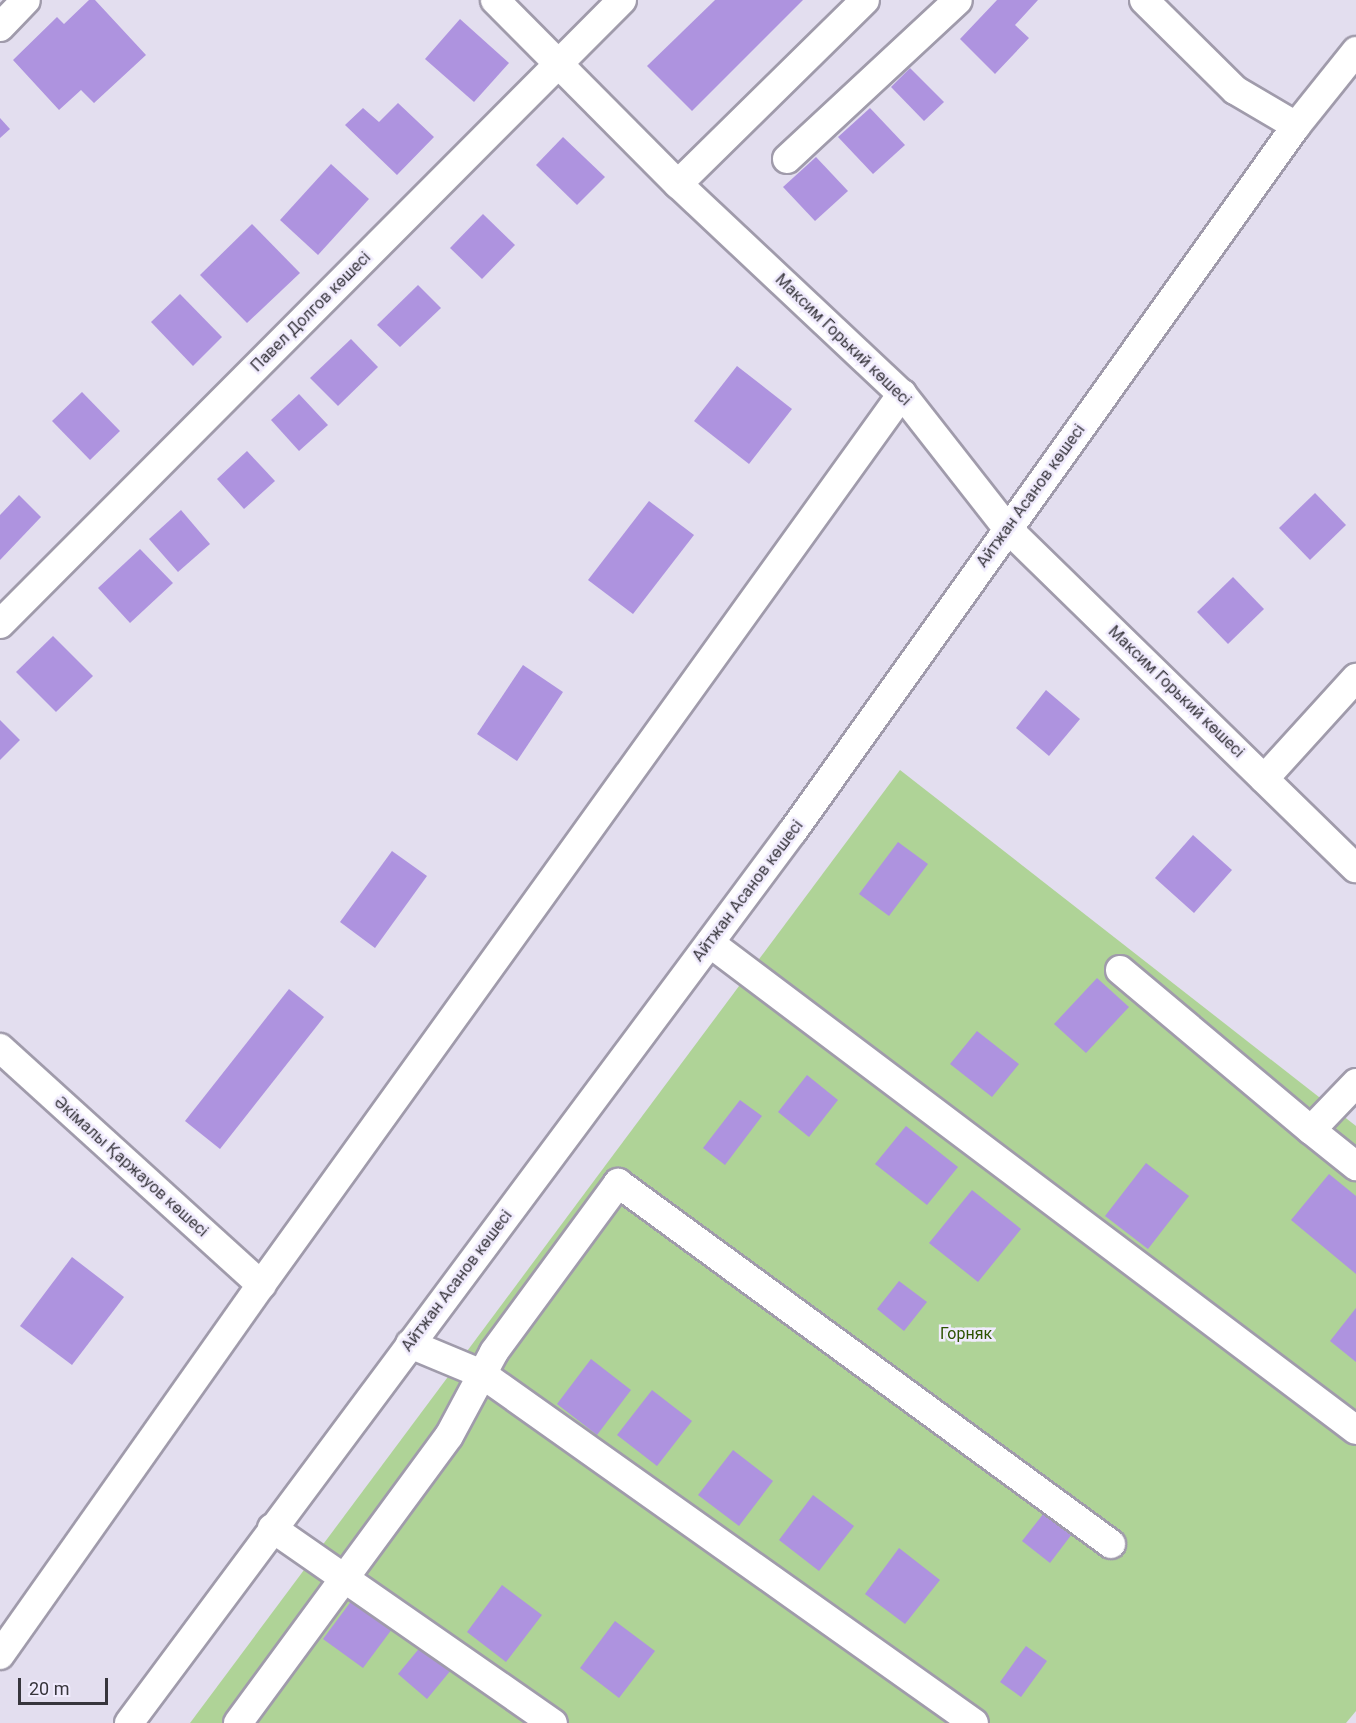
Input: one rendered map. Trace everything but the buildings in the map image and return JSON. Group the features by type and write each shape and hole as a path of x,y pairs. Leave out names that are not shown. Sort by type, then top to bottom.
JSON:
{"street":[{"path":"0,27 26,0"},
{"name":"Максим Горький көшесі","path":"495,0 678,184 902,394 1007,528 1356,868"},
{"name":"Павел Долгов көшесі","path":"0,624 622,0"},
{"path":"678,184 865,0"},
{"path":"787,159 958,0"},
{"path":"1144,0 1234,90 1296,126"},
{"name":"Айтжан Асанов көшесі","path":"129,1723 272,1528 710,943 1296,126 1356,51"},
{"path":"0,1655 261,1285 902,394"},
{"path":"1264,778 1356,678"},
{"path":"710,943 1356,1430"},
{"path":"1120,970 1311,1131 1356,1166"},
{"name":"Әкімалы Қаржауов көшесі","path":"4,1059 261,1285"},
{"path":"1311,1131 1356,1083"},
{"path":"238,1723 449,1436 494,1352 618,1183 1111,1544"},
{"path":"410,1344 482,1374 974,1723"},
{"path":"272,1528 553,1723"}],"green space":[{"name":"Горняк","path":"900,770 1356,1126 1356,1711 1346,1723 190,1723"}]}
